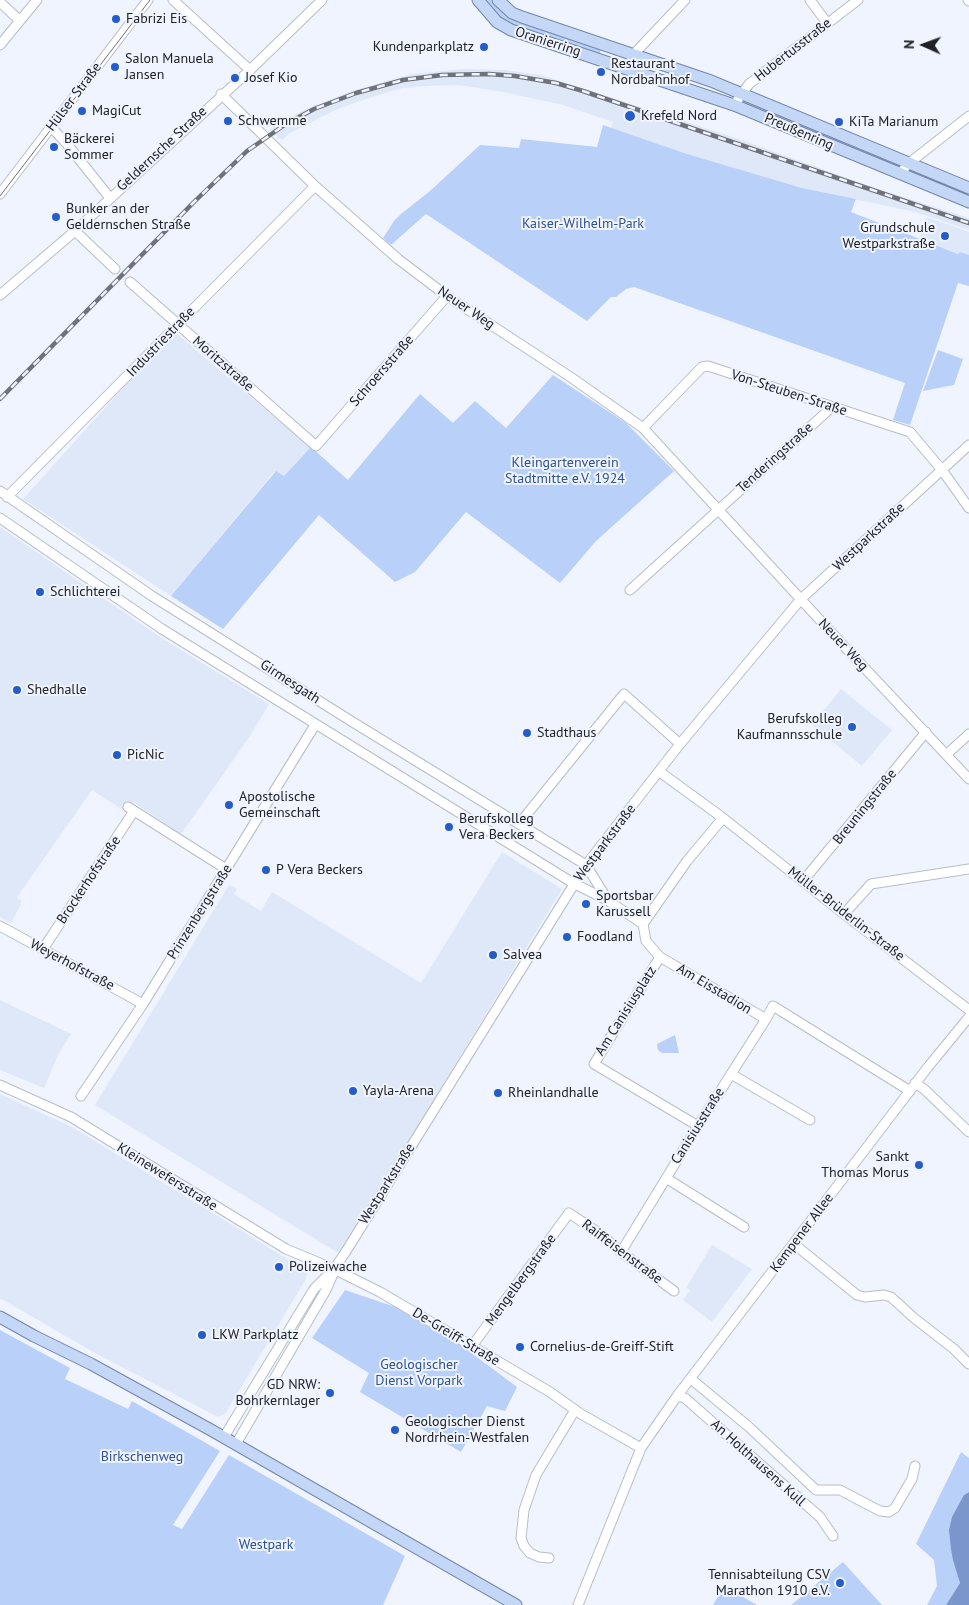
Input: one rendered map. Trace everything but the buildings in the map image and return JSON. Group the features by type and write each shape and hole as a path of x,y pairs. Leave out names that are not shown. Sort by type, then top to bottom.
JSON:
{"main road":[{"name":"Oranierring","path":"478,0 497,22 510,30 628,69"},
{"name":"Oranierring","path":"498,0 512,13 633,55"},
{"name":"Preußenring","path":"633,55 742,93 969,188"},
{"name":"Preußenring","path":"628,69 734,105 969,202"},
{"path":"0,1317 91,1364 224,1437 516,1605"}],"street":[{"path":"0,45 37,0"},
{"name":"Hülser Straße","path":"0,194 148,0"},
{"path":"173,0 250,70"},
{"name":"Geldernsche Straße","path":"0,295 76,231 250,70 322,0"},
{"path":"628,69 633,55 685,0"},
{"path":"810,0 827,23"},
{"name":"Hubertusstraße","path":"734,105 749,84 858,0"},
{"path":"0,2 19,20"},
{"name":"Neuer Weg","path":"222,94 315,186 380,245 448,296 572,378 643,428 969,779"},
{"path":"900,174 908,164 969,116"},
{"path":"51,127 110,198"},
{"name":"Industriestraße","path":"4,494 178,324 315,186"},
{"path":"76,231 115,269"},
{"name":"Moritzstraße","path":"130,282 316,446"},
{"name":"Schroersstraße","path":"316,446 448,296"},
{"name":"Von-Steuben-Straße","path":"643,428 702,368 708,366 910,432 942,470"},
{"name":"Tenderingstraße","path":"719,509 832,407"},
{"name":"Westparkstraße","path":"236,1444 326,1290 334,1269 573,883 586,865 680,744 802,599 969,444"},
{"path":"942,470 969,508"},
{"name":"Girmesgath","path":"4,494 152,596 586,865"},
{"path":"630,590 719,509"},
{"name":"Girmesgath","path":"0,518 162,629 573,883"},
{"path":"519,824 624,694 680,744"},
{"name":"Prinzenbergstraße","path":"81,1096 143,1004 315,725"},
{"name":"Breuningstraße","path":"803,881 926,732"},
{"path":"947,754 969,734"},
{"name":"Müller-Brüderlin-Straße","path":"660,772 723,818 969,1010"},
{"name":"Brockerhofstraße","path":"43,949 131,809 226,869"},
{"path":"573,883 607,900 643,924 687,861 723,818"},
{"path":"586,865 607,900"},
{"path":"844,914 871,884 969,869"},
{"name":"Am Eisstadion","path":"643,924 646,941 660,957 766,1019 773,1006 910,1091"},
{"name":"Weyerhofstraße","path":"0,926 143,1004"},
{"name":"Am Canisiusplatz","path":"660,957 594,1064 698,1126"},
{"name":"Kempener Allee","path":"578,1605 641,1448 677,1396 915,1083 969,1017"},
{"name":"Canisiusstraße","path":"621,1252 766,1019"},
{"name":"Canisiusstraße","path":"731,1074 810,1120"},
{"path":"915,1083 924,1089 969,1132"},
{"name":"Kleinewefersstraße","path":"0,1085 71,1117 286,1249 334,1269"},
{"name":"Canisiusstraße","path":"666,1178 744,1227"},
{"name":"Raiffeisenstraße","path":"569,1213 599,1233 621,1252 674,1291"},
{"name":"Mengelbergstraße","path":"472,1346 569,1213"},
{"path":"794,1244 857,1295 865,1297 884,1295 891,1297 914,1318 954,1349 969,1364"},
{"name":"Westparkstraße","path":"224,1437 314,1289 334,1269"},
{"name":"De-Greiff-Straße","path":"334,1269 380,1292 641,1448"},
{"path":"691,1379 750,1427 816,1490 840,1490 880,1511 889,1512 895,1508 912,1479 915,1466"},
{"name":"An Holthausens Kull","path":"677,1396 685,1398 820,1517 833,1536"},
{"path":"549,1558 538,1557 530,1553 524,1546 521,1538 524,1510 536,1474 575,1410"}],"shaded area":[{"path":"463,69 505,70 541,75 742,140 872,187 969,218 969,230 915,212 802,188 687,154 611,128 613,122 563,105 459,85 403,88 375,96 335,110 290,133 282,140 269,130 302,111 349,92 411,74"},
{"name":"Grundschule Westparkstraße","path":"927,217 969,232 969,255 960,252 959,254 919,239"},
{"path":"174,331 311,447 284,476 275,471 171,596 23,499"},
{"path":"0,527 160,637 269,704 250,736 181,834 133,802 126,812 92,790 17,897 22,902 11,923 0,917"},
{"name":"Berufskolleg Kaufmannsschule","path":"841,689 892,730 862,766 812,725"},
{"path":"502,852 562,889 340,1254 95,1105 229,885 237,889 234,894 261,911 272,892 421,983"},
{"path":"0,1000 71,1034 58,1055 44,1088 0,1070"},
{"path":"0,1094 72,1127 304,1269 307,1273 306,1279 225,1414 218,1417 95,1353 0,1298"},
{"path":"712,1245 752,1269 712,1322 683,1300 690,1290 686,1288"},
{"path":"969,1492 969,1605 946,1605 960,1583 953,1560 949,1530 952,1517 964,1495"}],"green space":[{"path":"485,0 493,0 507,16 601,47 600,53 588,51 554,38 522,29 503,20"},
{"path":"742,99 899,164 895,166 742,103"},
{"name":"Kaiser-Wilhelm-Park","path":"603,125 687,154 802,188 856,199 851,212 958,254 960,252 969,255 969,286 958,283 910,425 893,420 905,383 634,287 626,289 616,297 611,297 587,321 426,214 391,245 383,238 401,214 430,191 480,145 519,148 521,139 597,147"},
{"path":"938,350 963,359 954,385 923,391"},
{"name":"Kleingartenverein Stadtmitte e.V. 1924","path":"553,375 626,423 674,471 596,541 560,583 466,512 415,572 395,582 319,515 223,629 171,596 276,471 284,476 311,447 348,480 420,394 453,423 475,401 506,428"},
{"path":"675,1035 679,1053 662,1053 658,1050 657,1044"},
{"name":"Geologischer Dienst Vorpark","path":"345,1290 422,1316 517,1387 505,1411 487,1406 461,1452 360,1392 369,1373 312,1338"},
{"path":"0,1330 70,1368 65,1379 128,1409 132,1401 220,1451 173,1525 182,1529 229,1455 405,1556 383,1605 0,1605"},
{"path":"961,1452 969,1458 969,1492 964,1495 958,1573 960,1583 946,1605 927,1605 937,1586 934,1560 916,1544"},
{"name":"Tennisabteilung CSV Marathon 1910 e.V.","path":"843,1562 882,1605 791,1605"},
{"name":"Tennisabteilung CSV Marathon 1910 e.V.","path":"724,1586 757,1605 713,1605"}],"tram line":[{"path":"0,196 150,0"}],"railway":[{"path":"0,399 194,202 247,151 286,124 314,109 356,93 403,80 442,75 489,74 556,83 969,223"}],"place":[{"name":"Fabrizi Eis","path":"116,19"},
{"name":"Kundenparkplatz","path":"484,47"},
{"name":"Salon Manuela Jansen","path":"115,67"},
{"name":"Restaurant Nordbahnhof","path":"601,72"},
{"name":"Josef Kio","path":"235,78"},
{"name":"MagiCut","path":"82,111"},
{"name":"Krefeld Nord","path":"630,116"},
{"name":"Schwemme","path":"228,121"},
{"name":"KiTa Marianum","path":"839,122"},
{"name":"Bäckerei Sommer","path":"54,147"},
{"name":"Bunker an der Geldernschen Straße","path":"56,217"},
{"name":"Grundschule Westparkstraße","path":"945,236"},
{"name":"Schlichterei","path":"40,592"},
{"name":"Shedhalle","path":"17,690"},
{"name":"Berufskolleg Kaufmannsschule","path":"852,727"},
{"name":"Stadthaus","path":"527,733"},
{"name":"PicNic","path":"117,755"},
{"name":"Apostolische Gemeinschaft","path":"229,805"},
{"name":"Berufskolleg Vera Beckers","path":"449,827"},
{"name":"P Vera Beckers","path":"266,870"},
{"name":"Sportsbar Karussell","path":"586,904"},
{"name":"Foodland","path":"567,937"},
{"name":"Salvea","path":"493,955"},
{"name":"Yayla-Arena","path":"353,1091"},
{"name":"Rheinlandhalle","path":"498,1093"},
{"name":"Sankt Thomas Morus","path":"919,1165"},
{"name":"Polizeiwache","path":"279,1267"},
{"name":"LKW Parkplatz","path":"202,1335"},
{"name":"Cornelius-de-Greiff-Stift","path":"520,1347"},
{"name":"GD NRW: Bohrkernlager","path":"330,1393"},
{"name":"Geologischer Dienst Nordrhein-Westfalen","path":"395,1430"},
{"name":"Tennisabteilung CSV Marathon 1910 e.V.","path":"840,1583"}],"park label":[{"name":"Birkschenweg","path":"142,1457"},
{"name":"Westpark","path":"266,1545"}]}
